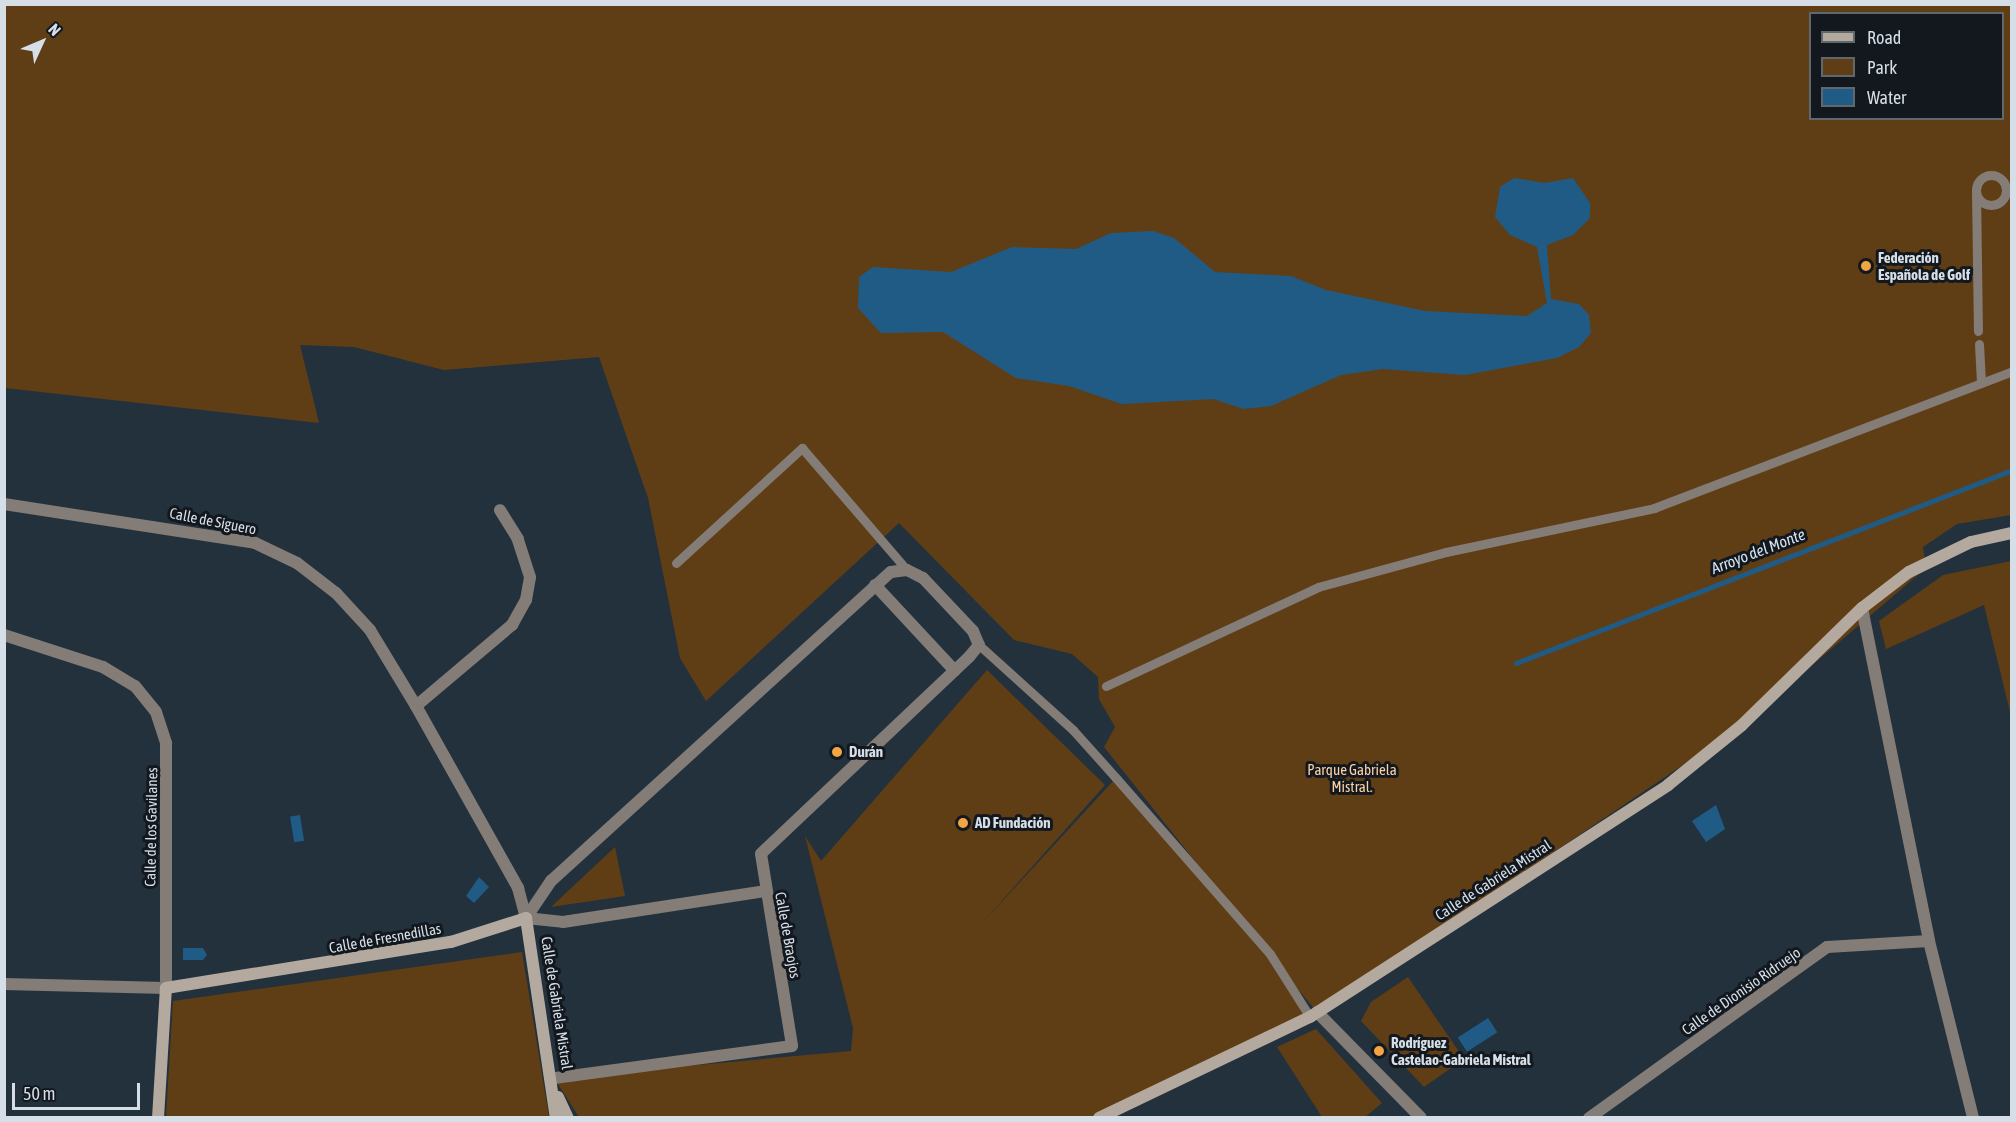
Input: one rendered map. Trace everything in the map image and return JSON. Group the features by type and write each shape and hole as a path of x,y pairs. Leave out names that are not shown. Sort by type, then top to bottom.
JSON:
{"street":[{"name":"Calle de Siguero","path":"4,504 206,533 255,543 297,563 370,630 416,706 518,888 526,918"},
{"path":"416,706 512,625 526,600 530,577 518,538 500,510"},
{"name":"Calle de Gabriela Mistral","path":"1099,1118 1314,1015 1668,785 1742,725 1862,608 1925,561 2012,534"},
{"path":"526,918 550,881 891,572 907,570 923,578 973,631 979,645"},
{"path":"875,585 955,670"},
{"path":"1862,608 1929,941 1973,1118"},
{"name":"Calle de los Gavilanes","path":"4,635 103,667 135,686 156,712 166,743 166,988 158,1118"},
{"name":"Calle de Braojos","path":"554,1078 792,1046 765,891 761,854 979,645"},
{"name":"Calle de Fresnedillas","path":"4,984 166,988 451,942 526,918 563,922 765,891"},
{"name":"Calle de Gabriela Mistral","path":"526,918 554,1078 556,1118"},
{"name":"Calle de Dionisio Ridruejo","path":"1589,1118 1827,947 1929,941"},
{"path":"1314,1015 1421,1118"},
{"name":"Calle de Gabriela Mistral","path":"556,1093 567,1118"}],"lane":[{"path":"1976,191 1978,332"},
{"path":"1979,344 1981,380"},
{"path":"1106,686 1318,587 1446,552 1654,508 1714,489 1981,380 2012,371"},
{"path":"676,563 802,448 907,570"},
{"path":"979,645 1109,770 1270,954 1314,1015"}],"green space":[{"name":"Parque Gabriela Mistral.","path":"5,5 2011,5 2011,515 1957,524 1923,547 1926,568 1742,725 1317,1012 1276,963 1310,1017 1099,1117 579,1117 554,1078 851,1051 853,1028 805,836 821,861 987,670 1105,785 984,921 1116,778 1250,930 1104,747 1115,727 1099,699 1098,677 1072,654 1014,640 899,523 706,701 680,658 648,498 599,357 444,370 354,347 300,345 319,423 5,388"},
{"path":"2012,561 2011,716 1984,605 1886,649 1879,621 1943,575"},
{"path":"615,847 625,896 551,907"},
{"path":"522,952 549,1117 166,1117 173,1001"},
{"path":"1408,977 1464,1059 1424,1087 1361,1021 1371,1002"},
{"path":"1316,1029 1382,1103 1365,1117 1322,1117 1277,1047"}],"water":[{"path":"1514,178 1545,183 1573,178 1590,203 1590,218 1573,235 1547,245 1551,299 1579,304 1589,315 1591,333 1579,347 1557,358 1465,375 1383,369 1341,375 1271,406 1244,409 1213,399 1122,404 1069,386 1016,378 943,332 881,333 858,308 859,277 873,267 951,272 1012,247 1076,249 1111,233 1153,231 1174,238 1215,272 1291,276 1326,290 1425,311 1527,316 1547,303 1537,247 1510,235 1495,217 1500,187"},
{"path":"1716,805 1725,829 1706,842 1692,821"},
{"path":"300,815 304,841 294,842 290,817"},
{"path":"479,877 489,887 474,903 466,896"},
{"path":"183,948 203,948 207,955 203,960 183,960"},
{"path":"1488,1018 1497,1032 1467,1052 1458,1038"}],"waterway":[{"name":"Arroyo del Monte","path":"1516,663 2012,470"}],"place":[{"name":"Federación Española de Golf","path":"1866,266"},
{"name":"Durán","path":"837,752"},
{"name":"AD Fundación","path":"963,823"},
{"name":"Rodríguez Castelao-Gabriela Mistral","path":"1379,1051"}]}
